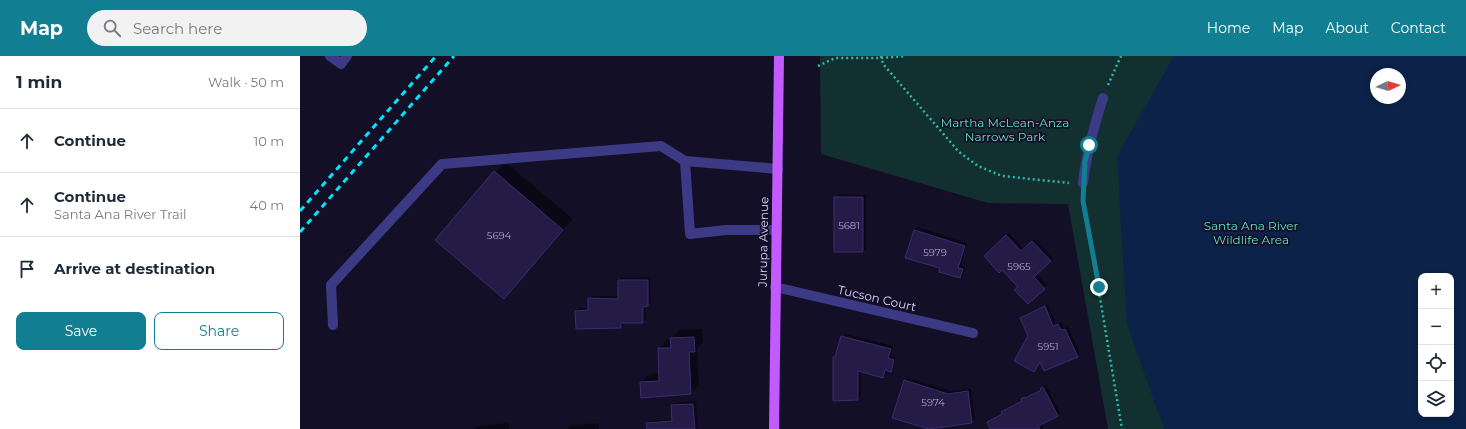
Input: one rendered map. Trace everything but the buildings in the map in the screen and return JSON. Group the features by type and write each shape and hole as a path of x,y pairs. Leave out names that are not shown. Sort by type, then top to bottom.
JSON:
{"main road":[{"name":"Jurupa Avenue","path":"774,429 775,287 780,56"}],"street":[{"path":"330,56 341,64 347,56"},
{"path":"1083,183 1085,162 1093,127 1103,98"},
{"path":"333,325 331,285 442,164 661,146 685,161 778,169"},
{"path":"685,161 690,234 726,230 777,230"},
{"name":"Tucson Court","path":"775,287 973,334"}],"path":[{"path":"818,66 835,58 906,56"},
{"path":"1103,98 1121,56"},
{"path":"881,57 882,64 959,152 978,166 1002,176 1083,183 1083,201 1099,287 1122,429"}],"green space":[{"name":"Santa Ana River Wildlife Area","path":"820,56 1466,56 1466,429 1108,429 1068,204 988,203 821,154"}],"water":[{"name":"Santa Ana River Wildlife Area","path":"1174,56 1466,56 1466,429 1164,429 1127,324 1117,156"}],"railway":[{"path":"300,211 436,56"},
{"path":"300,232 454,56"}],"route":[{"path":"1089,145 1085,162 1083,201 1099,287"}],"park label":[{"name":"Martha McLean-Anza Narrows Park","path":"1005,129"}]}
